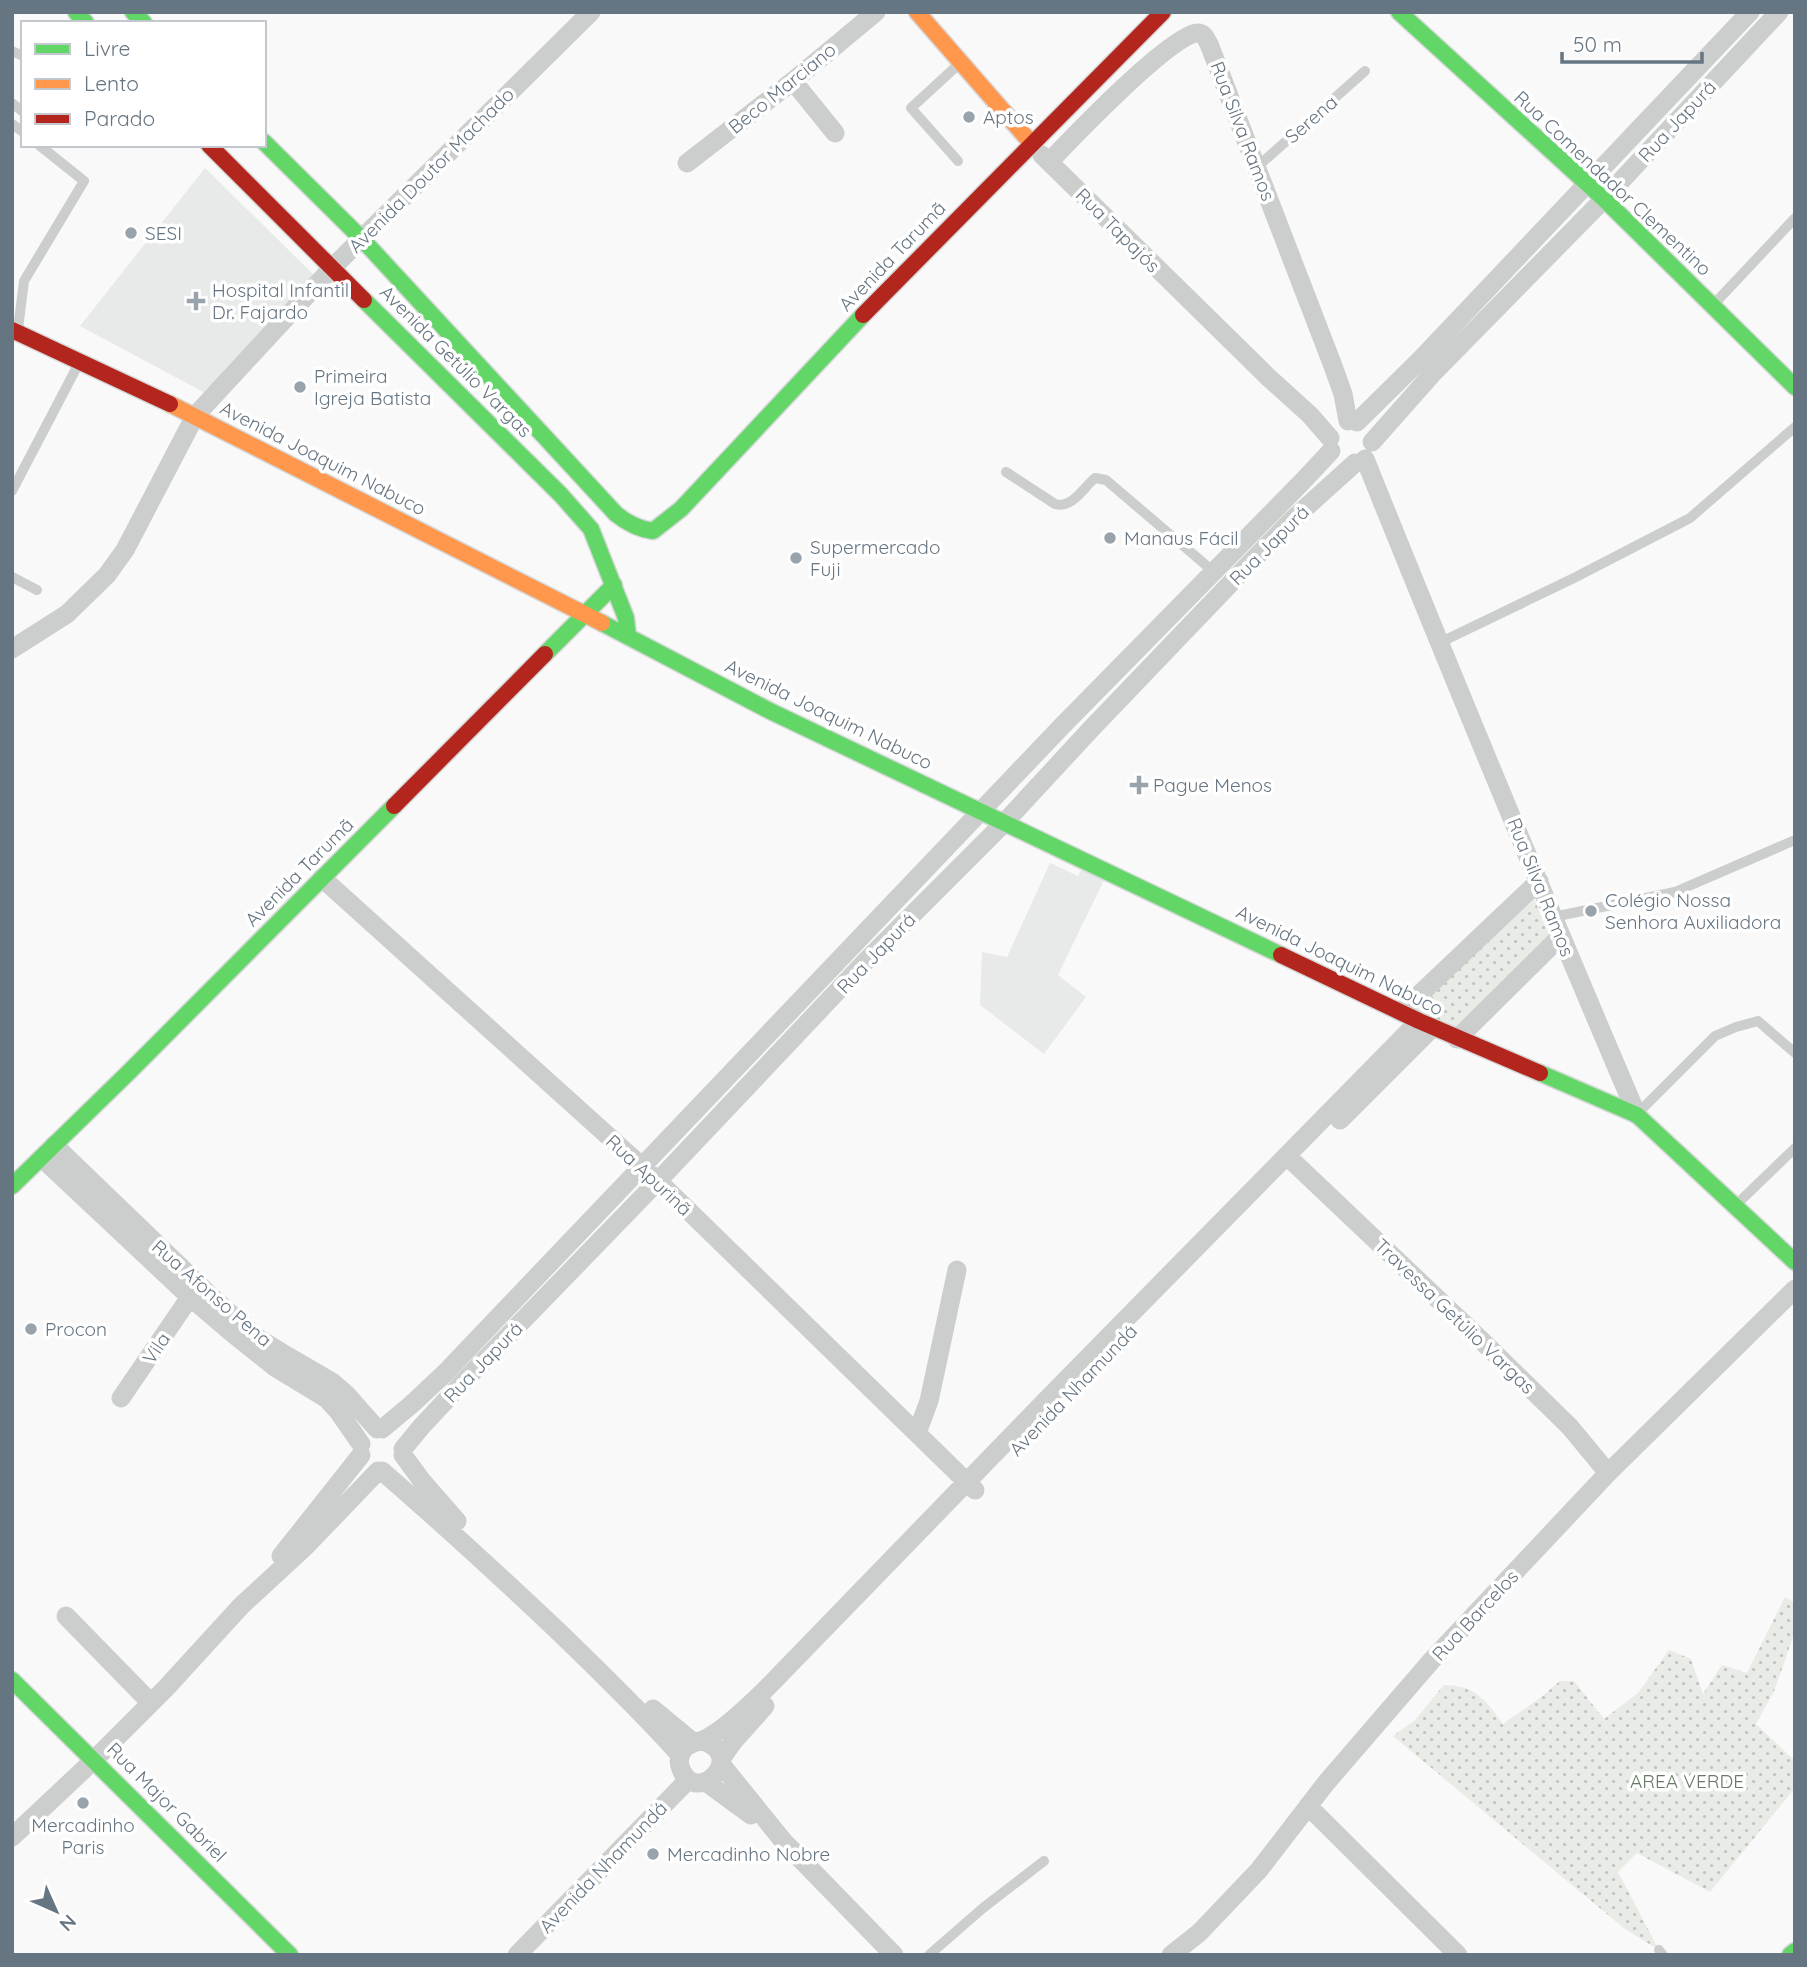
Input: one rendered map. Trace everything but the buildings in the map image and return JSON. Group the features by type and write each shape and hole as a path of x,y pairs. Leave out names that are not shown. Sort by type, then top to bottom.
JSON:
{"main road":[{"name":"Rua Tapajós","path":"917,12 1032,144"},
{"name":"Avenida Tarumã","path":"653,531 681,509 876,301 1163,12"},
{"name":"Rua Comendador Clementino","path":"1399,12 1604,199 1795,387"},
{"name":"Avenida Getúlio Vargas","path":"266,144 361,239 616,514 640,530 653,531"},
{"name":"Avenida Getúlio Vargas","path":"211,147 561,495 591,529 626,618 628,636"},
{"name":"Avenida Joaquim Nabuco","path":"15,332 195,416 770,710 1457,1039 1637,1115"},
{"name":"Avenida Tarumã","path":"12,1186 614,585"},
{"name":"Rua Silva Ramos","path":"1637,1115 1795,1262"},
{"name":"Rua Major Gabriel","path":"12,1680 290,1955"},
{"path":"1790,1955 1795,1951"}],"street":[{"name":"Avenida Doutor Machado","path":"12,649 67,614 107,575 125,550 195,416 332,268 591,12"},
{"name":"Beco Marciano","path":"687,163 876,12"},
{"name":"Rua Japurá","path":"1352,422 1406,374 1751,12"},
{"name":"Rua Japurá","path":"403,1452 421,1427 463,1382 864,963 1005,822 1293,519 1364,455 1434,372 1604,199 1779,12"},
{"name":"Rua Silva Ramos","path":"1049,162 1096,114 1171,46 1193,33 1204,35 1257,167 1352,422"},
{"path":"793,81 835,133"},
{"name":"Rua Tapajós","path":"1032,144 1268,377 1310,415 1330,445"},
{"path":"1352,422 1365,426 1370,433 1364,455 1348,464 1341,461 1330,445 1336,427 1352,422"},
{"name":"Rua Japurá","path":"379,1429 445,1373 1062,726 1307,477 1330,445"},
{"name":"Rua Silva Ramos","path":"1364,455 1439,643 1637,1115"},
{"name":"Rua Apurinã","path":"322,878 658,1181 972,1486"},
{"name":"Avenida Nhamundá","path":"691,1746 731,1721 763,1692 972,1486 1292,1160 1539,881"},
{"path":"1457,1039 1561,936"},
{"name":"Rua Afonso Pena","path":"48,1152 190,1297 254,1342 289,1357 332,1381 379,1429"},
{"name":"Rua Afonso Pena","path":"48,1152 158,1247 254,1342 276,1368 327,1399 338,1411 361,1450"},
{"name":"Travessa Getúlio Vargas","path":"1292,1160 1570,1427 1608,1473"},
{"path":"918,1433 929,1401 957,1270"},
{"name":"Rua Barcelos","path":"1171,1955 1199,1933 1231,1901 1279,1846 1346,1758 1432,1660 1608,1473 1795,1289"},
{"name":"Vila","path":"121,1398 190,1297"},
{"path":"241,1606 361,1450 370,1433 379,1429 390,1430 397,1435 403,1452 442,1505 620,1685 651,1722 691,1746 711,1744 717,1750 721,1761 784,1842 894,1955"},
{"path":"361,1450 364,1463 380,1471 433,1515 620,1685"},
{"path":"12,1837 151,1703 241,1606 306,1546 380,1471 395,1467 403,1452"},
{"name":"Avenida Nhamundá","path":"721,1761 733,1742 772,1698 972,1486"},
{"path":"66,1616 151,1703"},
{"path":"691,1746 679,1764 682,1773 733,1801 784,1842"},
{"path":"697,1781 716,1775 721,1761"},
{"name":"Avenida Nhamundá","path":"517,1955 697,1781"},
{"path":"1308,1806 1458,1955"}],"lane":[{"path":"958,161 911,108 960,62"},
{"name":"Serena","path":"1257,167 1365,72"},
{"path":"15,332 24,281 84,181 42,147"},
{"path":"1712,306 1795,218"},
{"path":"12,491 79,363"},
{"path":"1439,643 1690,518 1795,427"},
{"path":"1006,472 1062,506 1072,502 1095,478 1106,480 1214,572"},
{"path":"12,577 37,590"},
{"path":"1553,917 1675,892 1795,840"},
{"path":"1637,1115 1715,1036 1736,1027 1758,1021 1795,1053"},
{"path":"1735,1206 1795,1148"},
{"path":"929,1955 983,1908 1044,1861"}],"shaded area":[{"name":"Hospital Infantil Dr. Fajardo","path":"205,168 316,277 205,393 80,326"},
{"path":"1050,863 1078,876 1082,869 1104,880 1058,975 1086,997 1044,1054 980,1005 982,952 1007,957"}],"green space":[{"path":"1530,889 1550,937 1457,1032 1412,1011"},
{"name":"AREA VERDE","path":"1785,1597 1795,1603 1795,1631 1775,1689 1756,1724 1795,1761 1795,1788 1710,1892 1637,1853 1618,1872 1659,1950 1625,1929 1393,1736 1415,1720 1444,1685 1472,1691 1503,1724 1560,1681 1574,1681 1604,1719 1638,1693 1669,1650 1691,1659 1703,1694 1722,1665 1747,1673"}],"traffic: fast":[{"path":"76,12 84,21"},
{"path":"133,12 142,21"},
{"path":"1399,12 1604,199 1795,387"},
{"path":"266,144 361,238 616,514 642,529 653,531 681,509 863,315"},
{"path":"364,300 561,495 591,529 626,618 628,636"},
{"path":"545,654 614,585"},
{"path":"602,623 770,711 1281,955"},
{"path":"12,1186 394,806"},
{"path":"1540,1073 1637,1115 1795,1262"},
{"path":"12,1680 290,1955"},
{"path":"1790,1955 1795,1951"}],"traffic: slow":[{"path":"917,12 1032,144"},
{"path":"170,404 602,623"}],"traffic: jam":[{"path":"863,315 1163,12"},
{"path":"211,147 364,300"},
{"path":"12,330 170,404"},
{"path":"394,806 545,654"},
{"path":"1281,955 1419,1021 1540,1073"}],"place":[{"name":"Aptos","path":"969,117"},
{"name":"SESI","path":"131,233"},
{"name":"Hospital Infantil Dr. Fajardo","path":"196,301"},
{"name":"Primeira Igreja Batista","path":"300,387"},
{"name":"Manaus Fácil","path":"1110,538"},
{"name":"Supermercado Fuji","path":"796,558"},
{"name":"Pague Menos","path":"1139,785"},
{"name":"Colégio Nossa Senhora Auxiliadora","path":"1591,911"},
{"name":"Procon","path":"31,1329"},
{"name":"Mercadinho Paris","path":"83,1803"},
{"name":"Mercadinho Nobre","path":"653,1854"}]}
